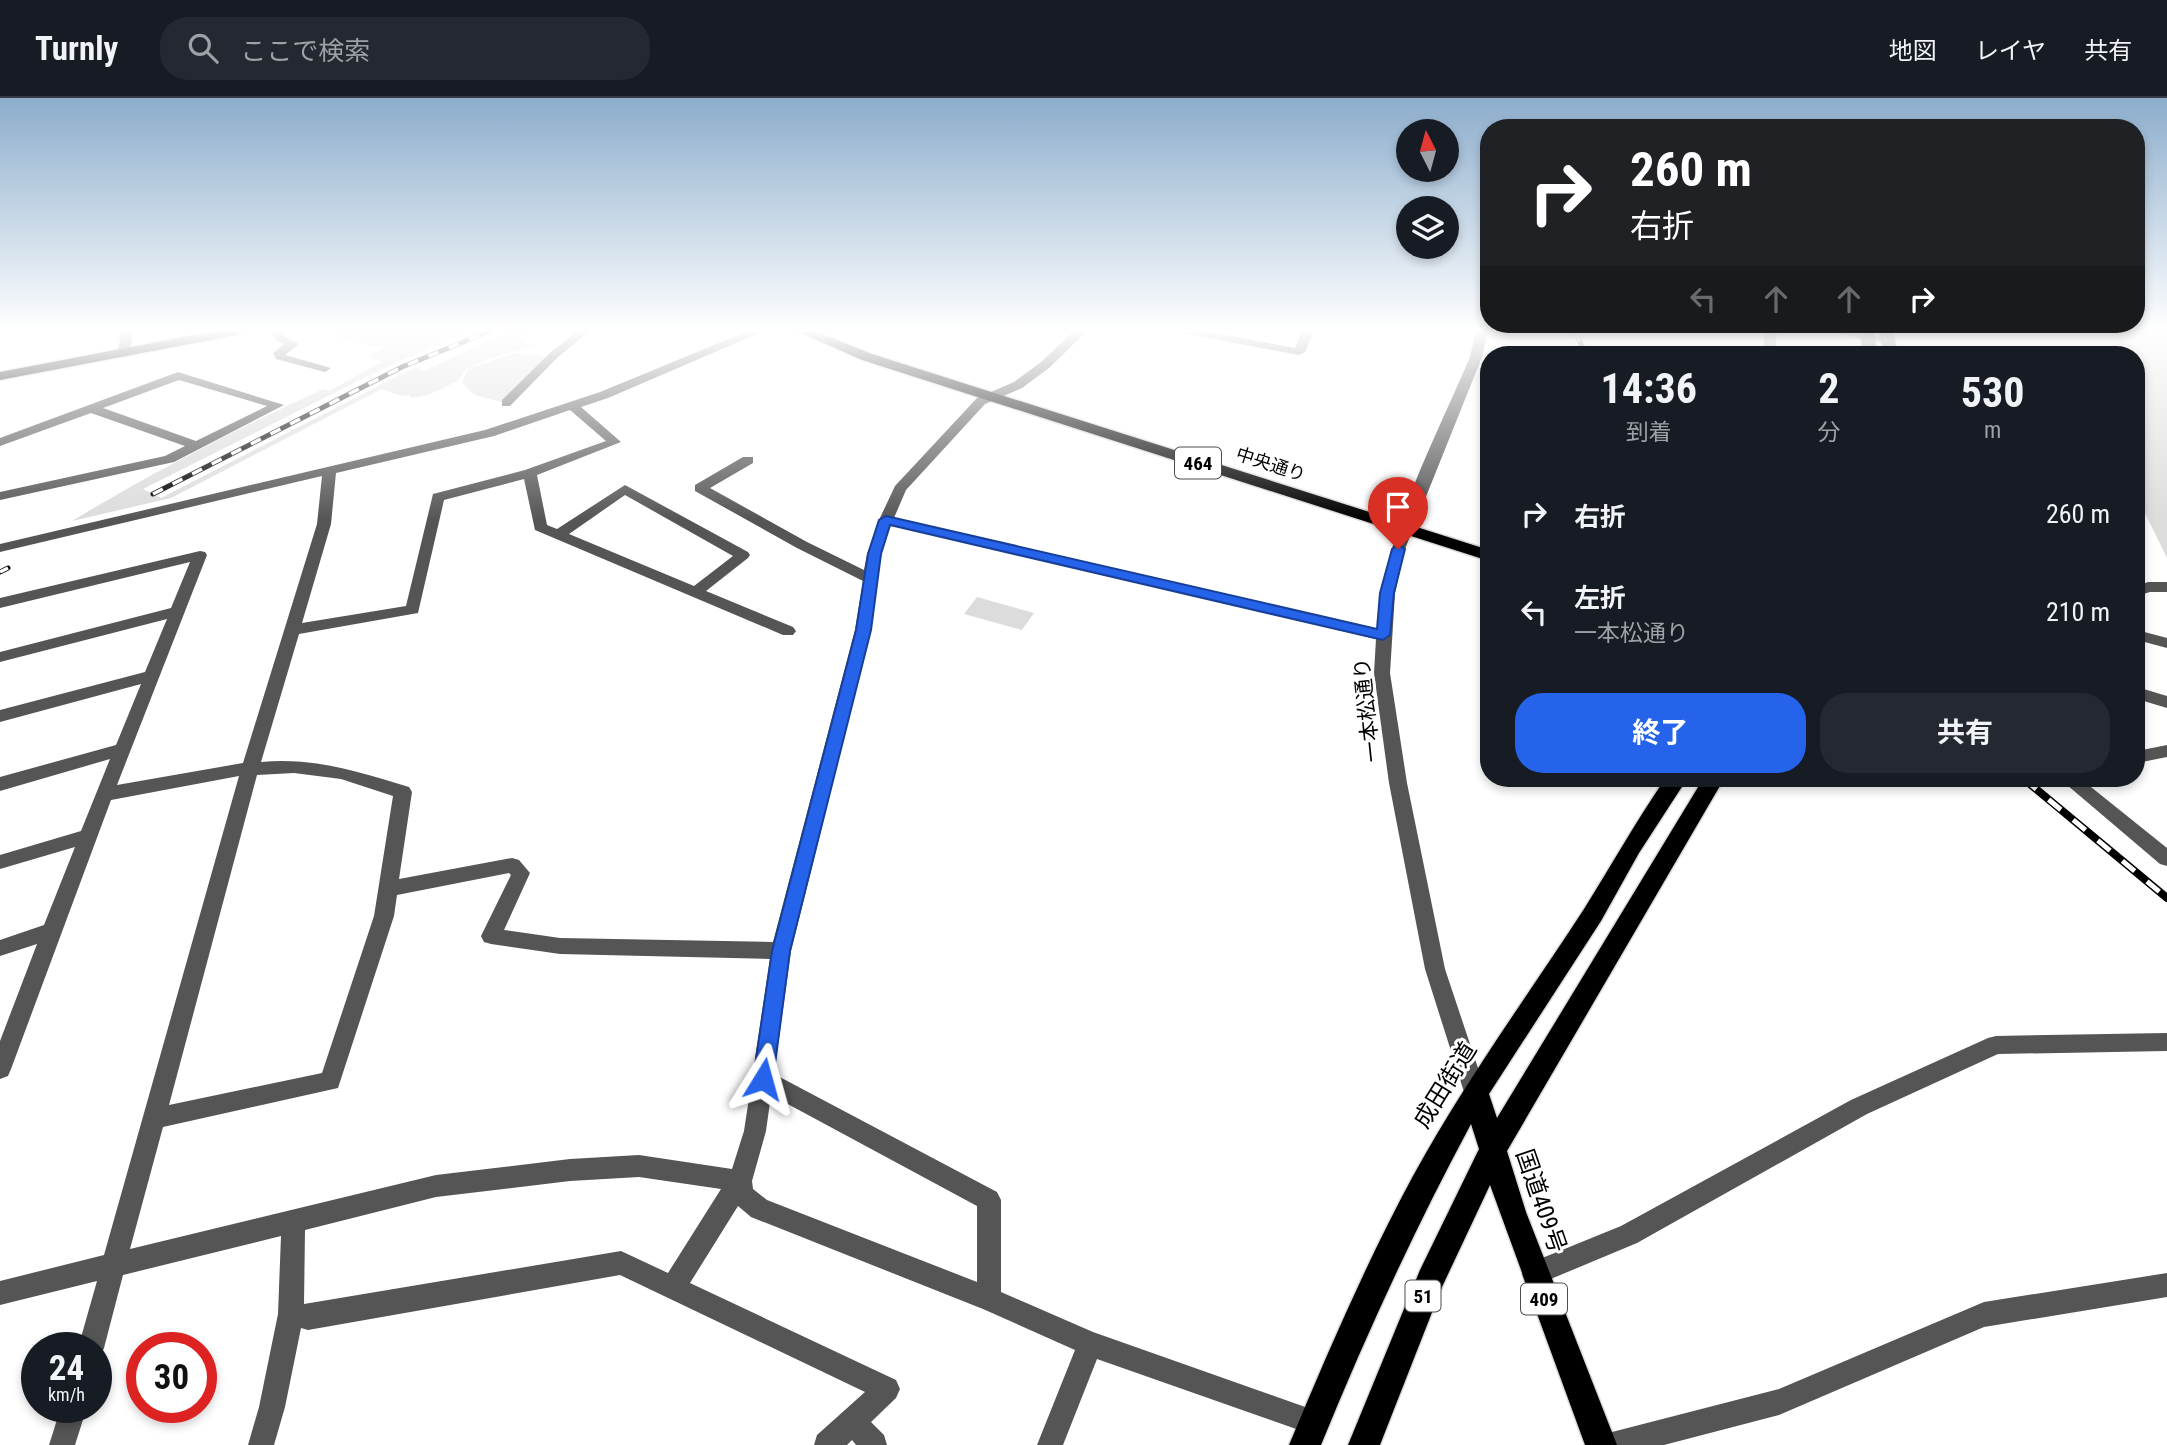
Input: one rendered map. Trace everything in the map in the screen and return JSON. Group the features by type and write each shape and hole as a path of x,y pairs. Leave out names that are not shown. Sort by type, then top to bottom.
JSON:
{"highway":[{"name":"中央通り","path":"1001,394 1408,524 1480,552"},
{"name":"中央通り","path":"1408,524 1480,542"},
{"name":"成田街道","path":"1309,1433 1354,1328 1422,1186 1475,1092 1593,914 1631,847 1671,787"},
{"name":"51","path":"1364,1445 1430,1280 1492,1151 1709,787"},
{"name":"国道409号","path":"1475,1092 1534,1274 1601,1445"}],"street":[{"path":"0,442 132,394"},
{"path":"0,496 169,459 278,405 242,394"},
{"path":"506,403 515,394"},
{"path":"0,548 489,433 602,394"},
{"path":"674,1286 740,1181 755,1131 781,951 863,630 874,554 886,520 900,489 981,401 996,394"},
{"name":"一本松通り","path":"1461,394 1408,524 1387,593 1383,635 1383,691 1435,969 1475,1092"},
{"path":"290,630 413,610 438,497 530,473 615,442 572,406"},
{"path":"90,408 198,446"},
{"path":"748,460 700,488 802,545 871,579"},
{"path":"95,1332 250,769 324,524 329,472"},
{"path":"530,473 540,527 788,631"},
{"path":"559,534 625,489 743,555 696,592"},
{"path":"886,520 1383,635"},
{"path":"0,603 200,555 5,1044 0,1069"},
{"path":"2145,588 2167,587"},
{"path":"0,656 176,612"},
{"path":"2145,637 2167,643"},
{"path":"0,716 153,674"},
{"path":"2145,695 2167,702"},
{"path":"0,785 124,749"},
{"path":"2145,755 2167,751"},
{"path":"106,794 250,769 321,769 403,792 384,916 330,1081 153,1119"},
{"path":"2080,787 2166,856"},
{"path":"0,862 88,835"},
{"path":"388,889 512,865 520,873 491,936 560,946 781,951"},
{"path":"0,948 52,931"},
{"path":"1534,1274 1629,1235 1859,1107 1996,1045 2167,1042"},
{"path":"763,1079 989,1199 989,1299"},
{"path":"0,1293 436,1186 570,1170 639,1166 740,1181"},
{"path":"740,1181 744,1195 759,1209 989,1299 1090,1344 1309,1433"},
{"path":"261,1445 272,1407 291,1314 293,1222"},
{"path":"291,1314 308,1317 621,1263 887,1389 827,1445"},
{"path":"1612,1445 1779,1402 1984,1315 2167,1285"},
{"path":"1050,1445 1090,1344"},
{"path":"853,1421 874,1445"},
{"path":"62,1445 69,1423"}],"shaded area":[{"path":"313,394 332,394 143,489 161,498 363,394 373,394 171,498 72,521 133,485 227,435"},
{"path":"395,394 430,394 410,398 409,395"},
{"path":"473,394 511,394 502,402"},
{"path":"2145,394 2167,394 2167,558 2145,513"},
{"path":"977,597 1034,613 1022,630 964,614"}],"railway":[{"path":"153,494 349,394"},
{"path":"0,572 8,568"},
{"path":"2034,787 2167,898"}],"route":[{"path":"763,1079 781,951 818,799 849,688 863,630 874,554 886,520 1383,635 1387,593 1398,549"}]}
